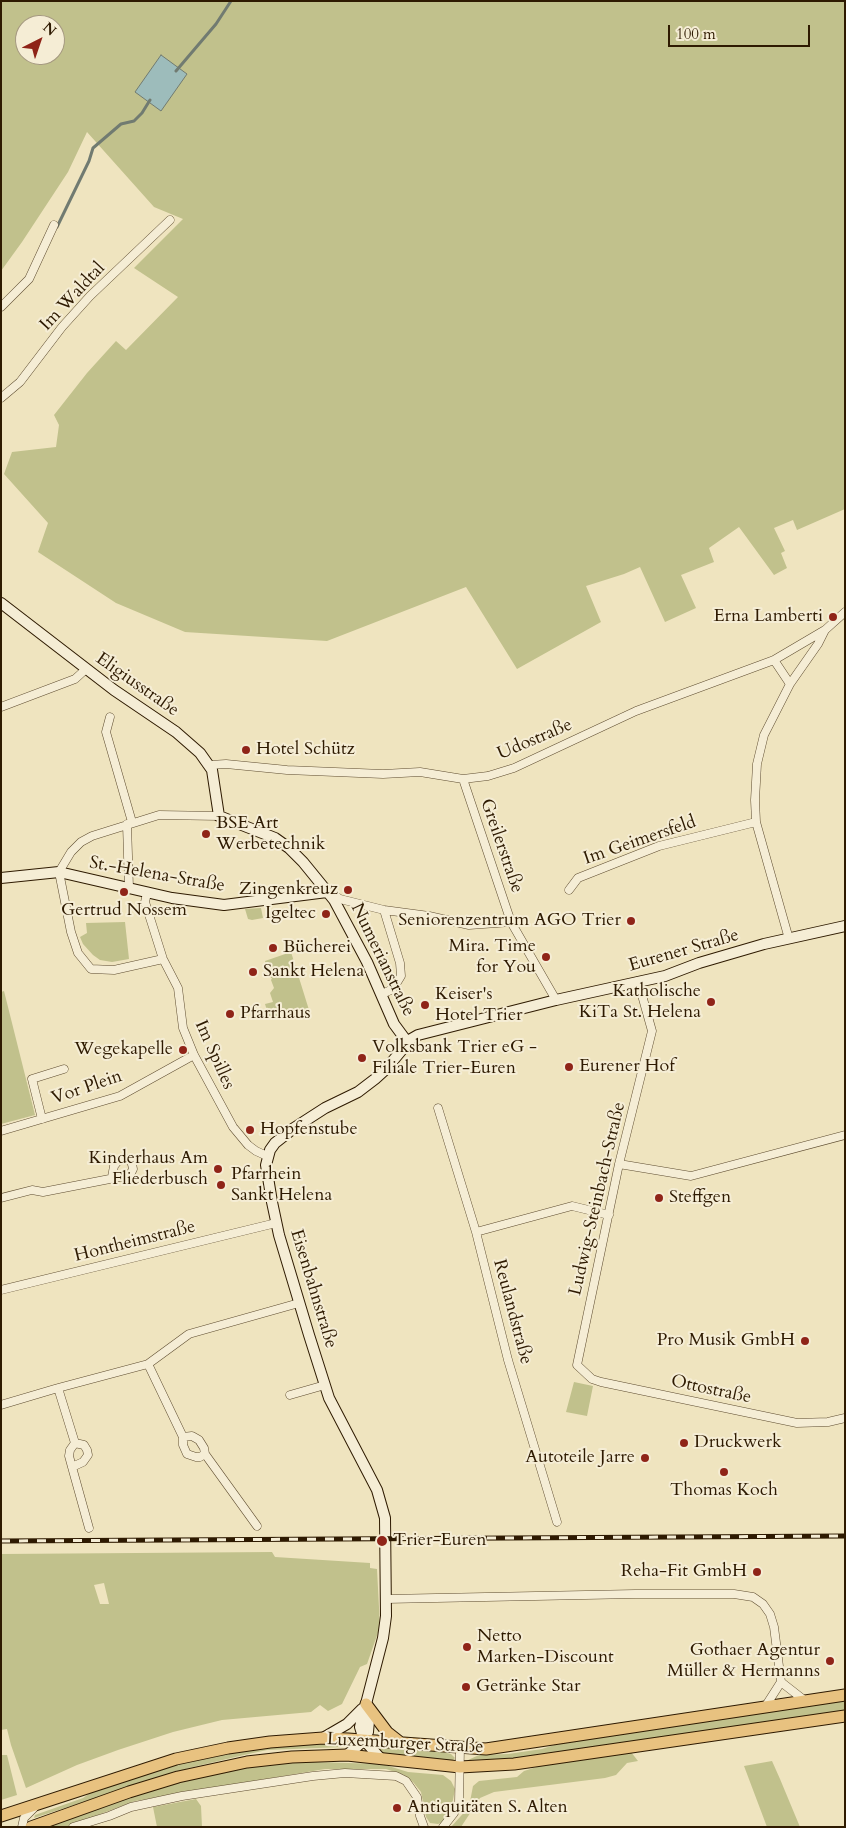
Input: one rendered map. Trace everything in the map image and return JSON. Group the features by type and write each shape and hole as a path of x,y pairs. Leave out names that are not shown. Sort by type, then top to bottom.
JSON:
{"main road":[{"name":"Luxemburger Straße","path":"1,1816 176,1759 262,1743 323,1738 486,1748 845,1695"},
{"path":"366,1704 387,1732 401,1743"},
{"name":"Luxemburger Straße","path":"30,1827 178,1777 247,1762 292,1757 347,1756 460,1767 514,1764 845,1716"}],"street":[{"name":"Im Waldtal","path":"1,398 20,382 62,327 90,296 170,220"},
{"path":"1,307 29,279 54,225"},
{"name":"Eligiusstraße","path":"1,603 86,669 176,732 200,753 210,765"},
{"name":"Udostraße","path":"210,765 226,764 287,770 383,774 420,772 463,779 488,776 514,768 636,711 774,660 825,630 845,612"},
{"path":"789,939 756,822 757,764 762,742 778,706 825,630"},
{"path":"774,660 790,684"},
{"path":"1,707 75,679 86,669"},
{"path":"110,717 106,732 130,823 129,888"},
{"path":"163,959 114,970 91,969 78,953 70,932 59,872 71,852 81,842 92,836 159,815 219,816 214,779 210,765"},
{"name":"Greilerstraße","path":"463,779 511,922"},
{"name":"Numerianstraße","path":"219,816 282,842 303,862 328,892 368,962 394,1024 408,1043"},
{"name":"Im Geimersfeld","path":"569,890 578,878 659,846 756,822"},
{"name":"St.-Helena-Straße","path":"1,878 59,872 147,893 224,905 328,892"},
{"path":"328,892 340,900 469,925 511,922 556,1000"},
{"name":"Im Spilles","path":"147,893 145,902 163,959 178,988 183,1028 194,1055 233,1127 248,1145 267,1156"},
{"path":"382,994 393,989 401,976 400,963 384,910"},
{"name":"Eurener Straße","path":"267,1156 275,1143 294,1128 325,1108 358,1092 375,1079 408,1043 418,1035 556,1000 665,976 698,963 755,947 845,926"},
{"name":"Ludwig-Steinbach-Straße","path":"576,1365 619,1164 652,1031 638,982"},
{"name":"Vor Plein","path":"1,1131 120,1096 194,1055"},
{"name":"Vor Plein","path":"42,1119 32,1079 64,1070"},
{"name":"Reulandstraße","path":"438,1108 476,1232 508,1360 556,1522"},
{"path":"619,1164 691,1176 845,1135"},
{"name":"Eisenbahnstraße","path":"267,1156 267,1172 276,1223 298,1303 330,1398 367,1469 381,1501 385,1518 386,1599 383,1638 366,1704 370,1721 364,1740"},
{"path":"1,1198 32,1190 42,1192 112,1177"},
{"path":"476,1232 572,1206 609,1215"},
{"name":"Hontheimstraße","path":"1,1290 276,1223"},
{"path":"1,1405 148,1364 189,1334 298,1303"},
{"path":"148,1364 183,1437 183,1445 187,1454 196,1458 205,1454"},
{"name":"Ottostraße","path":"576,1365 592,1379 601,1382 797,1423 828,1422 845,1418"},
{"path":"290,1395 325,1384"},
{"path":"58,1388 75,1443"},
{"path":"183,1437 196,1438 202,1444 205,1454 257,1526"},
{"path":"75,1443 70,1450 69,1456 89,1528"},
{"path":"72,1467 83,1462 88,1455 84,1445 75,1443"},
{"path":"386,1599 635,1594 734,1594 754,1597 770,1614 774,1627 782,1682 804,1700"},
{"path":"765,1706 782,1682"},
{"path":"323,1738 347,1724 366,1704"},
{"path":"347,1756 364,1740 380,1758"},
{"path":"443,1827 454,1814 459,1803 460,1747"},
{"name":"Luxemburger Straße","path":"73,1827 110,1816 131,1807 182,1796 313,1776 350,1774 396,1776 406,1781 417,1797 424,1827"},
{"path":"22,1827 26,1815 37,1805"}],"green space":[{"path":"1,1 845,1 845,509 797,530 793,520 774,528 785,551 781,553 787,568 774,575 739,527 709,548 714,562 681,575 696,608 665,622 640,567 586,586 601,622 517,669 466,587 327,641 185,632 116,603 38,552 48,523 4,474 12,452 56,447 59,425 54,415 87,373 116,341 126,350 178,297 134,268 183,219 154,207 87,132 68,172 1,271"},
{"path":"261,908 263,918 248,919 245,909"},
{"path":"125,922 129,959 112,962 100,960 83,944 80,937 87,933 86,923"},
{"path":"291,952 309,1010 270,1020 265,1004 273,1002 270,993 274,988 267,967 269,966 266,966 265,961"},
{"path":"4,991 35,1115 1,1124 1,992"},
{"path":"574,1382 593,1386 587,1416 566,1412"},
{"path":"272,1552 275,1557 370,1563 370,1568 377,1569 380,1627 367,1664 360,1667 342,1704 328,1711 320,1705 311,1712 222,1720 173,1732 77,1765 26,1788 7,1729 1,1730 1,1554","holes":["104,1583 109,1604 100,1604 94,1585"]},
{"path":"845,1700 845,1710 535,1756 468,1760 479,1755 508,1754 542,1749 563,1742"},
{"path":"306,1743 344,1743 344,1747 267,1750 244,1755 189,1768 34,1818 35,1815 83,1798 93,1791 114,1783 211,1754"},
{"path":"380,1745 443,1752 451,1754 455,1758 453,1760 444,1760 384,1754 377,1751 376,1748"},
{"path":"631,1752 638,1761 627,1763 616,1775 494,1792 480,1798 461,1827 451,1827 469,1807 473,1786 479,1781 517,1777 524,1771 546,1764"},
{"path":"1,1755 7,1755 17,1795 1,1800"},
{"path":"772,1761 800,1827 767,1827 744,1766"},
{"path":"275,1763 382,1764 408,1772 443,1775 451,1781 455,1789 451,1810 444,1822 438,1824 430,1823 426,1817 421,1792 413,1782 404,1775 386,1769 325,1769 135,1801 66,1827 43,1827 150,1790 195,1777"},
{"path":"196,1799 201,1806 202,1827 157,1827 153,1807"}],"water":[{"path":"161,55 187,74 161,111 135,92"}],"waterway":[{"path":"176,71 216,24 231,1"},
{"path":"57,227 89,161 93,148 121,124 134,121 142,113 150,100"}],"railway":[{"path":"1,1541 845,1536"}],"place":[{"name":"Erna Lamberti","path":"833,617"},
{"name":"Hotel Schütz","path":"246,750"},
{"name":"BSE Art Werbetechnik","path":"206,834"},
{"name":"Zingenkreuz","path":"348,890"},
{"name":"Gertrud Nossem","path":"124,892"},
{"name":"Igeltec","path":"326,914"},
{"name":"Seniorenzentrum AGO Trier","path":"631,921"},
{"name":"Bücherei","path":"273,948"},
{"name":"Mira. Time for You","path":"546,957"},
{"name":"Sankt Helena","path":"253,972"},
{"name":"Katholische KiTa St. Helena","path":"711,1002"},
{"name":"Keiser's Hotel Trier","path":"425,1005"},
{"name":"Pfarrhaus","path":"230,1014"},
{"name":"Wegekapelle","path":"183,1050"},
{"name":"Volksbank Trier eG - Filiale Trier-Euren","path":"362,1058"},
{"name":"Eurener Hof","path":"569,1067"},
{"name":"Hopfenstube","path":"250,1130"},
{"name":"Kinderhaus Am Fliederbusch","path":"218,1169"},
{"name":"Pfarrhein Sankt Helena","path":"221,1185"},
{"name":"Steffgen","path":"659,1198"},
{"name":"Pro Musik GmbH","path":"805,1341"},
{"name":"Druckwerk","path":"684,1443"},
{"name":"Autoteile Jarre","path":"645,1458"},
{"name":"Thomas Koch","path":"724,1472"},
{"name":"Trier-Euren","path":"382,1541"},
{"name":"Reha-Fit GmbH","path":"757,1572"},
{"name":"Netto Marken-Discount","path":"467,1647"},
{"name":"Gothaer Agentur Müller & Hermanns","path":"830,1661"},
{"name":"Getränke Star","path":"466,1687"},
{"name":"Antiquitäten S. Alten","path":"397,1808"}]}
